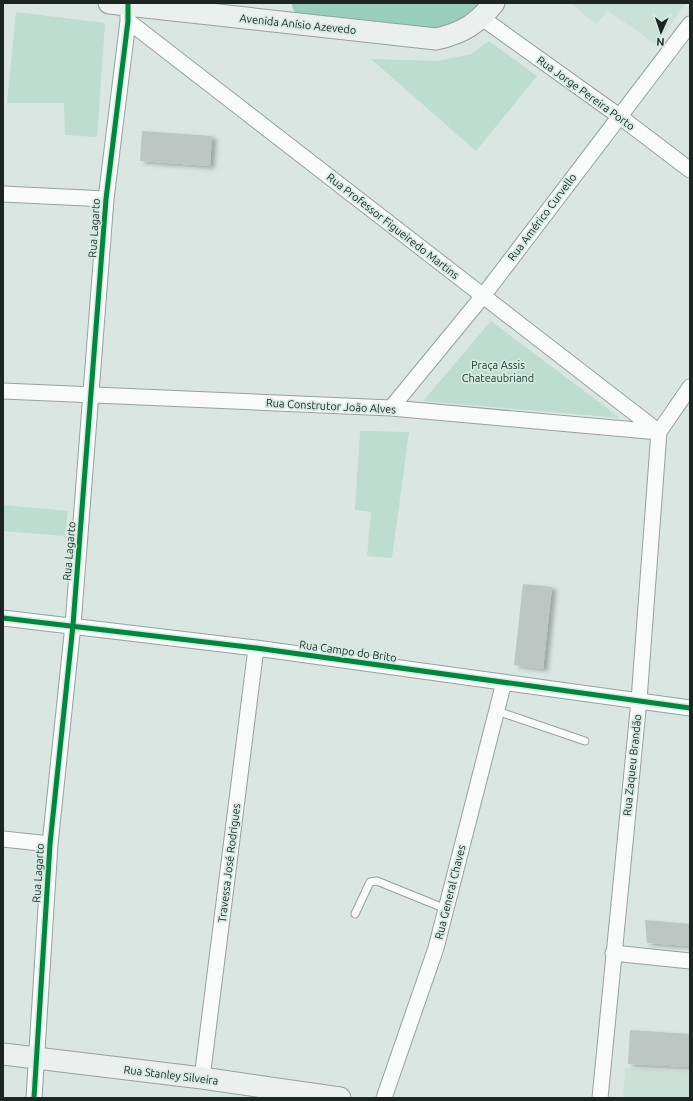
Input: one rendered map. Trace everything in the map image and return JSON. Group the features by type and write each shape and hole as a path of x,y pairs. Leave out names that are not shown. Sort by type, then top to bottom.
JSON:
{"street":[{"name":"Avenida Anísio Azevedo","path":"123,8 436,39 456,35 488,11"},
{"name":"Rua Lagarto","path":"34,1098 50,844 74,625 106,199 123,8"},
{"name":"Rua Professor Figueiredo Martins","path":"123,8 483,296 659,432"},
{"name":"Rua Jorge Pereira Porto","path":"488,11 619,116 690,170"},
{"name":"Rua Américo Curvello","path":"391,408 483,296 690,24"},
{"path":"3,194 106,199"},
{"path":"659,432 690,386"},
{"name":"Rua Construtor João Alves","path":"3,390 92,396 391,408 659,432"},
{"name":"Rua Zaqueu Brandão","path":"600,1098 613,953 639,700 659,432"},
{"name":"Rua Campo do Brito","path":"3,618 74,625 256,648 690,708"},
{"name":"Travessa José Rodrigues","path":"202,1078 256,648"},
{"name":"Rua General Chaves","path":"384,1098 436,948 504,682"},
{"path":"3,839 50,844"},
{"path":"613,953 690,961"},
{"name":"Rua Stanley Silveira","path":"3,1054 202,1078 340,1098"}],"lane":[{"path":"497,711 585,741"},
{"path":"355,914 370,882 377,881 446,909"}],"shaded area":[{"path":"570,3 686,3 656,44 608,11 596,24"},
{"path":"625,1068 690,1072 690,1098 623,1098"}],"green space":[{"path":"16,12 105,23 97,137 65,135 64,103 7,103"},
{"path":"489,41 537,76 476,151 371,59 438,61 471,54"},
{"name":"Praça Assis Chateaubriand","path":"491,321 620,418 423,401"},
{"path":"360,431 409,432 392,558 367,556 371,512 355,510"},
{"path":"3,505 68,511 65,536 3,531"}],"building":[{"path":"142,131 212,136 210,166 140,161"},
{"path":"523,584 552,587 543,669 514,665"},
{"path":"645,920 690,924 690,946 647,943"},
{"path":"630,1030 690,1034 690,1067 628,1064"}],"waterway":[{"path":"308,3 439,18 459,11 467,3"}],"cycle path":[{"path":"34,1098 50,844 73,625 106,199 128,21 128,3"},
{"path":"3,618 256,648 690,708"}]}
